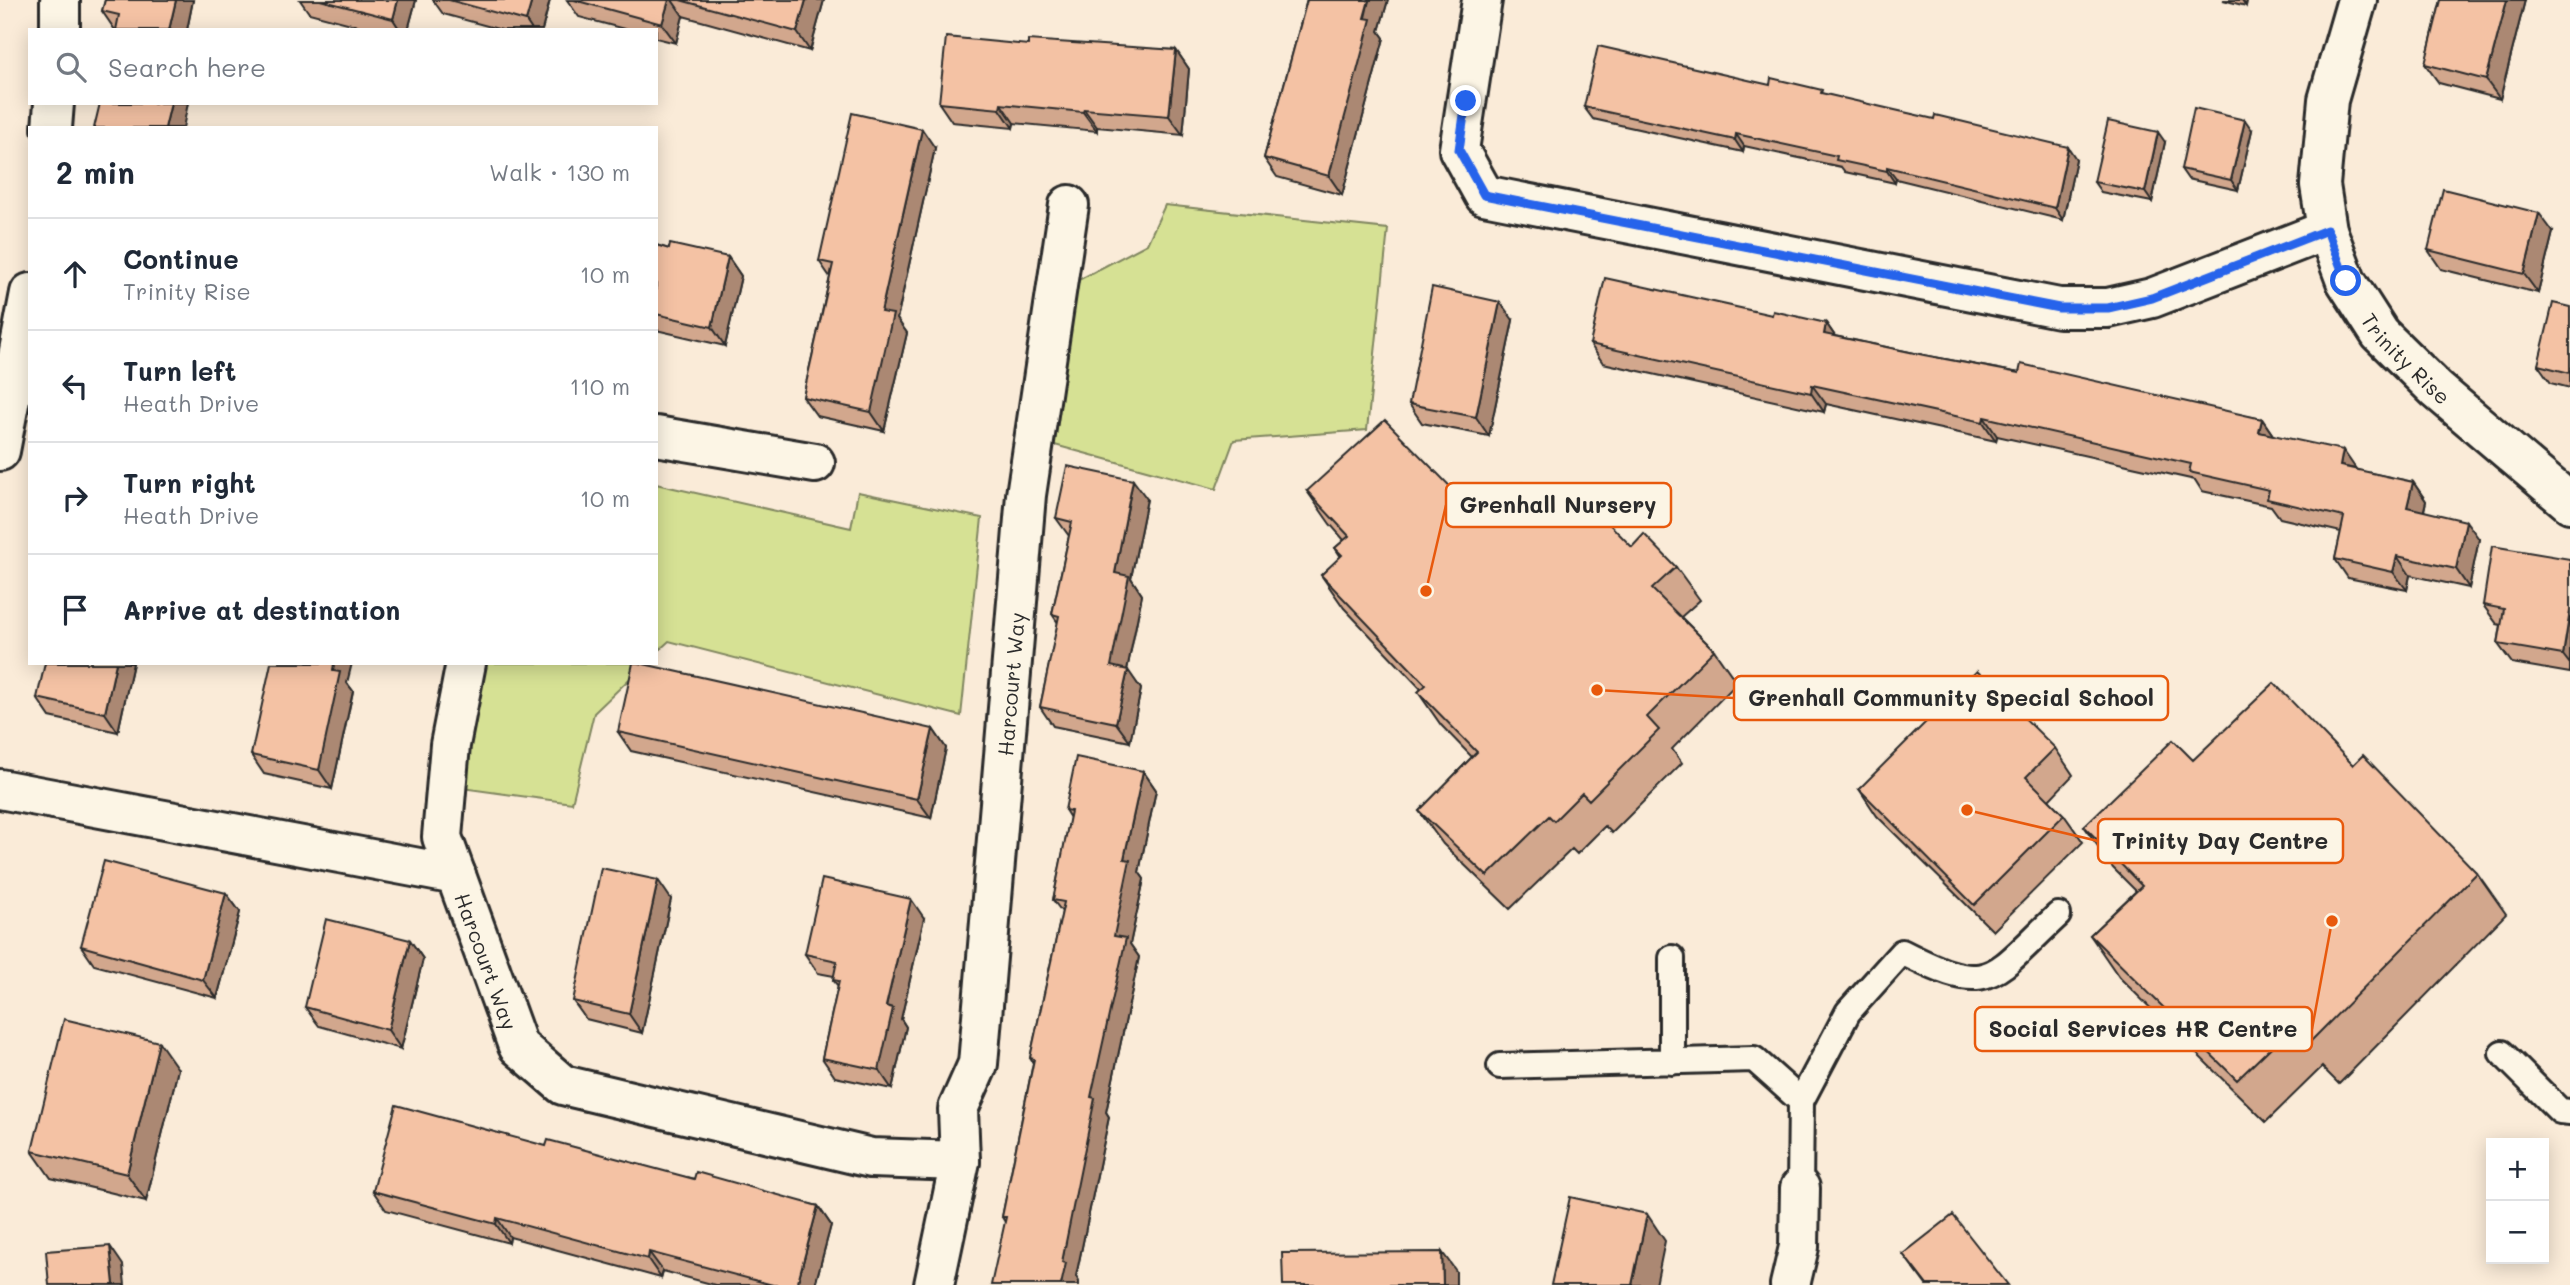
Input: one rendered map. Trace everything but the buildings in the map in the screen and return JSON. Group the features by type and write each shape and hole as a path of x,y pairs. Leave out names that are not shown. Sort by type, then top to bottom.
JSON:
{"street":[{"path":"60,0 60,28"},
{"path":"1482,0 1459,150 1484,195 2059,308 2108,308 2152,298 2327,230"},
{"name":"Trinity Rise","path":"2357,0 2328,100 2322,140 2320,185 2327,230 2346,281 2380,334 2437,390 2570,503"},
{"path":"52,126 54,105"},
{"name":"Harcourt Way","path":"934,1285 960,1161 958,1109 978,1064 1026,495 1069,205"},
{"path":"0,451 28,304"},
{"path":"658,436 815,463"},
{"name":"Harcourt Way","path":"466,665 450,745 442,837 518,1046 563,1085 871,1158 960,1161"},
{"name":"Harcourt Way","path":"0,789 456,876"},
{"path":"1790,1285 1799,1247 1800,1188"}],"lane":[{"path":"1800,1188 1801,1101 1848,1012 1902,952 1941,972 1960,978 1983,979 1999,970 2058,915"},
{"path":"1672,958 1672,1062"},
{"path":"2502,1053 2560,1111 2570,1112"},
{"path":"1500,1066 1754,1059 1801,1101"}],"green space":[{"path":"1165,205 1388,229 1367,430 1234,440 1216,489 1051,444 1071,284 1147,244"},
{"path":"658,484 851,528 858,492 982,518 961,716 669,641 658,651"},
{"path":"479,665 644,665 594,713 572,803 447,786"}],"place":[{"name":"Grenhall Nursery","path":"1426,591"},
{"name":"Grenhall Community Special School","path":"1597,690"},
{"name":"Trinity Day Centre","path":"1967,810"},
{"name":"Social Services HR Centre","path":"2332,921"}],"route":[{"path":"1466,101 1459,150 1484,195 2059,308 2108,308 2152,298 2327,230 2346,281"}]}
